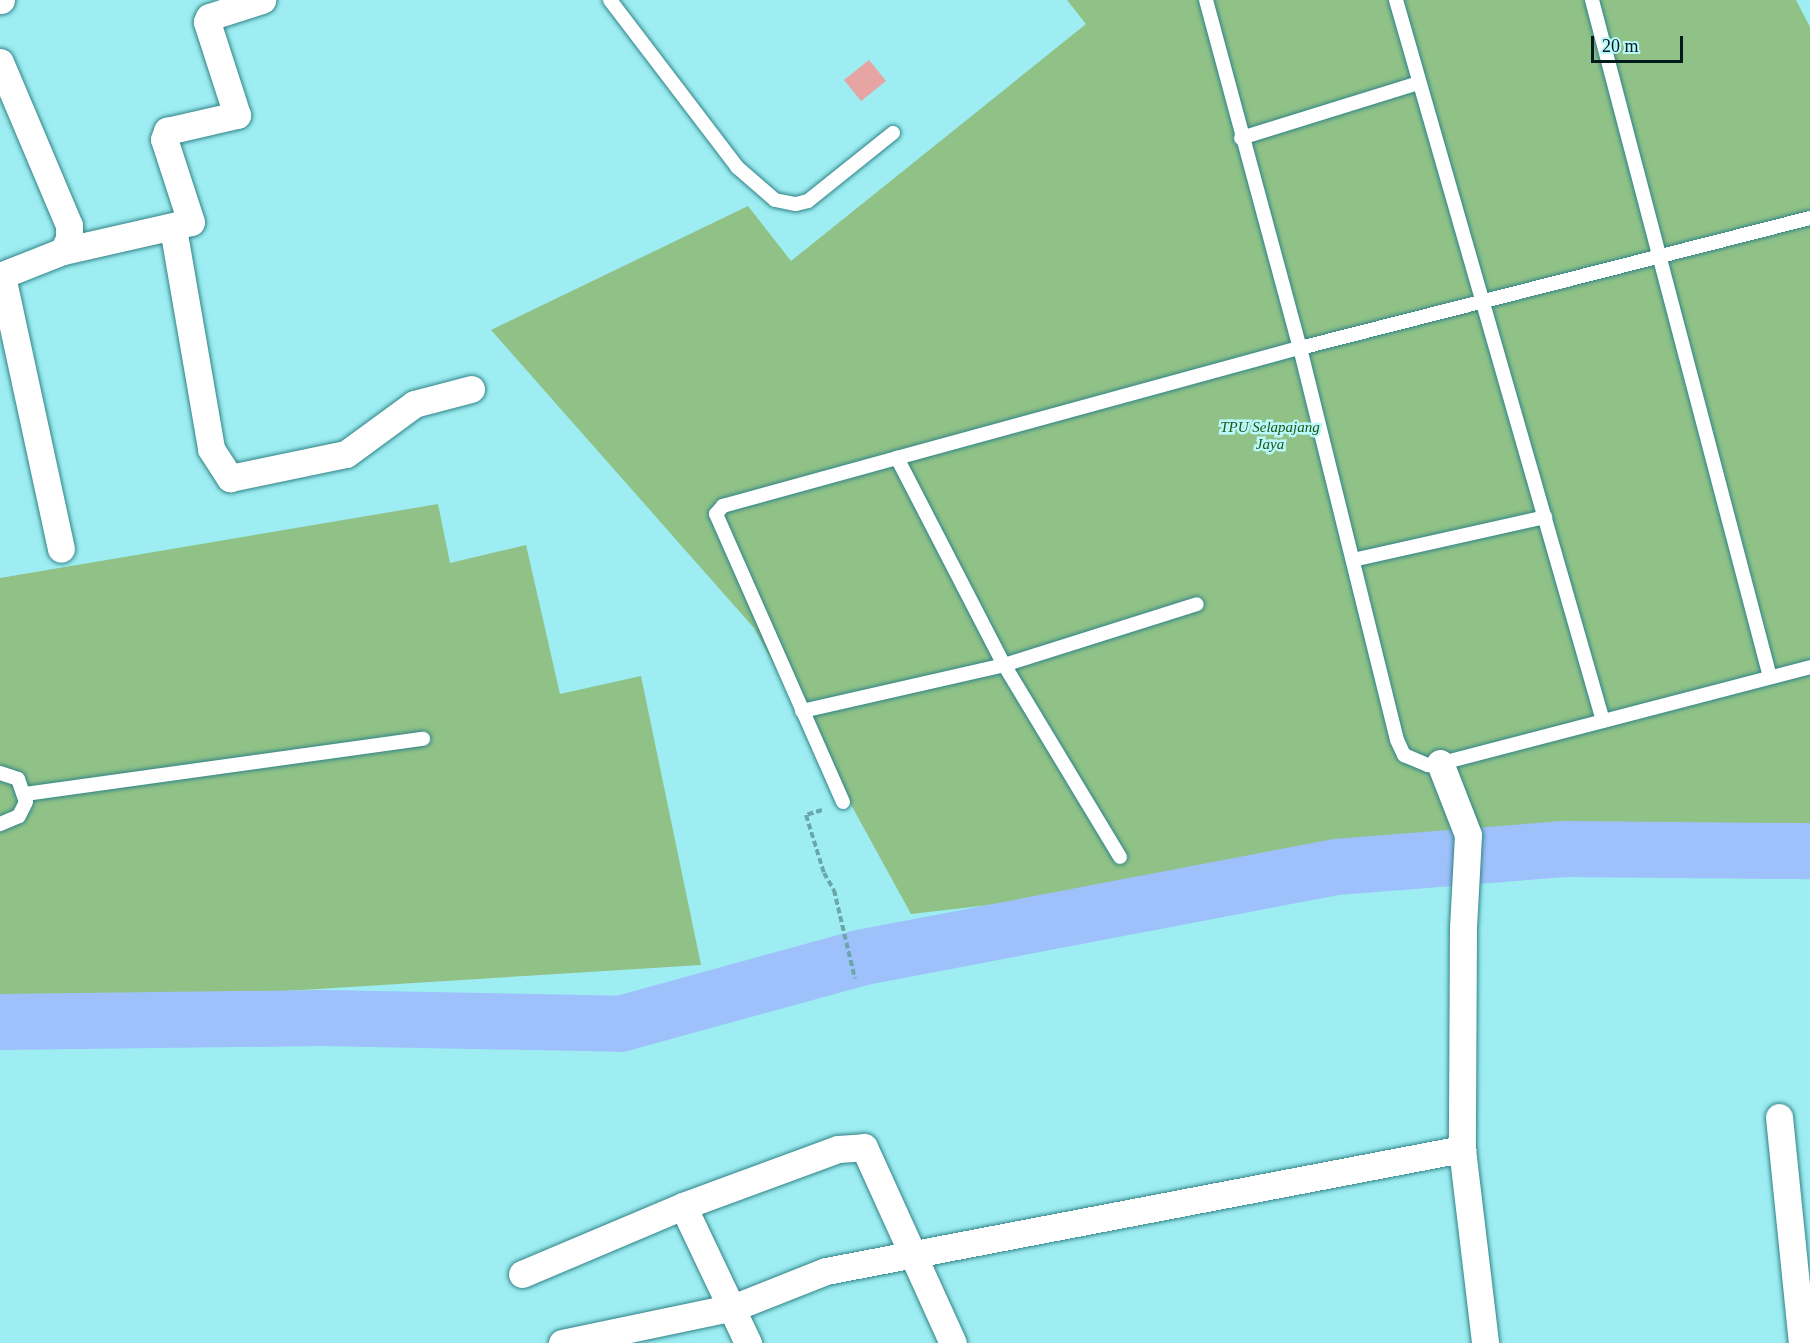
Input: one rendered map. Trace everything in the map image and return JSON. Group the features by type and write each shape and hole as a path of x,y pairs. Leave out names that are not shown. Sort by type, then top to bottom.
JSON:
{"street":[{"path":"61,549 1,276 63,251 173,228 191,222 192,216 164,145 167,131 232,118 238,110 209,27 209,17 262,0"},
{"path":"0,62 69,225 69,239 63,251"},
{"path":"173,228 211,449 230,478 346,454 414,404 471,389"},
{"path":"1440,763 1468,835 1464,899 1462,1149 1485,1343"},
{"path":"1779,1117 1802,1343"},
{"path":"522,1274 683,1206 838,1149 864,1146 953,1343"},
{"path":"562,1343 735,1307 826,1271 1462,1149"},
{"path":"683,1206 735,1307 748,1343"}],"lane":[{"path":"610,0 737,167 775,200 796,204 808,201 893,133"},
{"path":"1206,0 1241,138 1300,348 1397,740 1404,755 1418,763 1440,763 1810,667"},
{"path":"1395,0 1480,302 1603,721"},
{"path":"1592,0 1770,677"},
{"path":"1241,138 1419,83"},
{"path":"843,802 717,520 717,511 723,506 1300,348 1810,218"},
{"path":"897,458 1004,665 1120,857"},
{"path":"1353,560 1545,518"},
{"path":"802,711 1004,665 1197,604"},
{"path":"25,794 423,738"},
{"path":"0,773 18,780 25,794 19,816 0,825"}],"path":[{"path":"806,815 824,873 834,890 855,979"}],"green space":[{"name":"TPU Selapajang Jaya","path":"1067,0 1796,0 1810,27 1810,829 1369,862 911,914 754,628 491,330 748,206 791,261 1086,24"},
{"path":"438,504 450,563 526,545 560,694 641,676 701,965 0,1009 0,578"}],"building":[{"path":"869,60 886,81 861,101 844,80"}],"waterway":[{"path":"0,1022 321,1018 620,1024 859,958 1336,867 1564,849 1810,851"}]}
